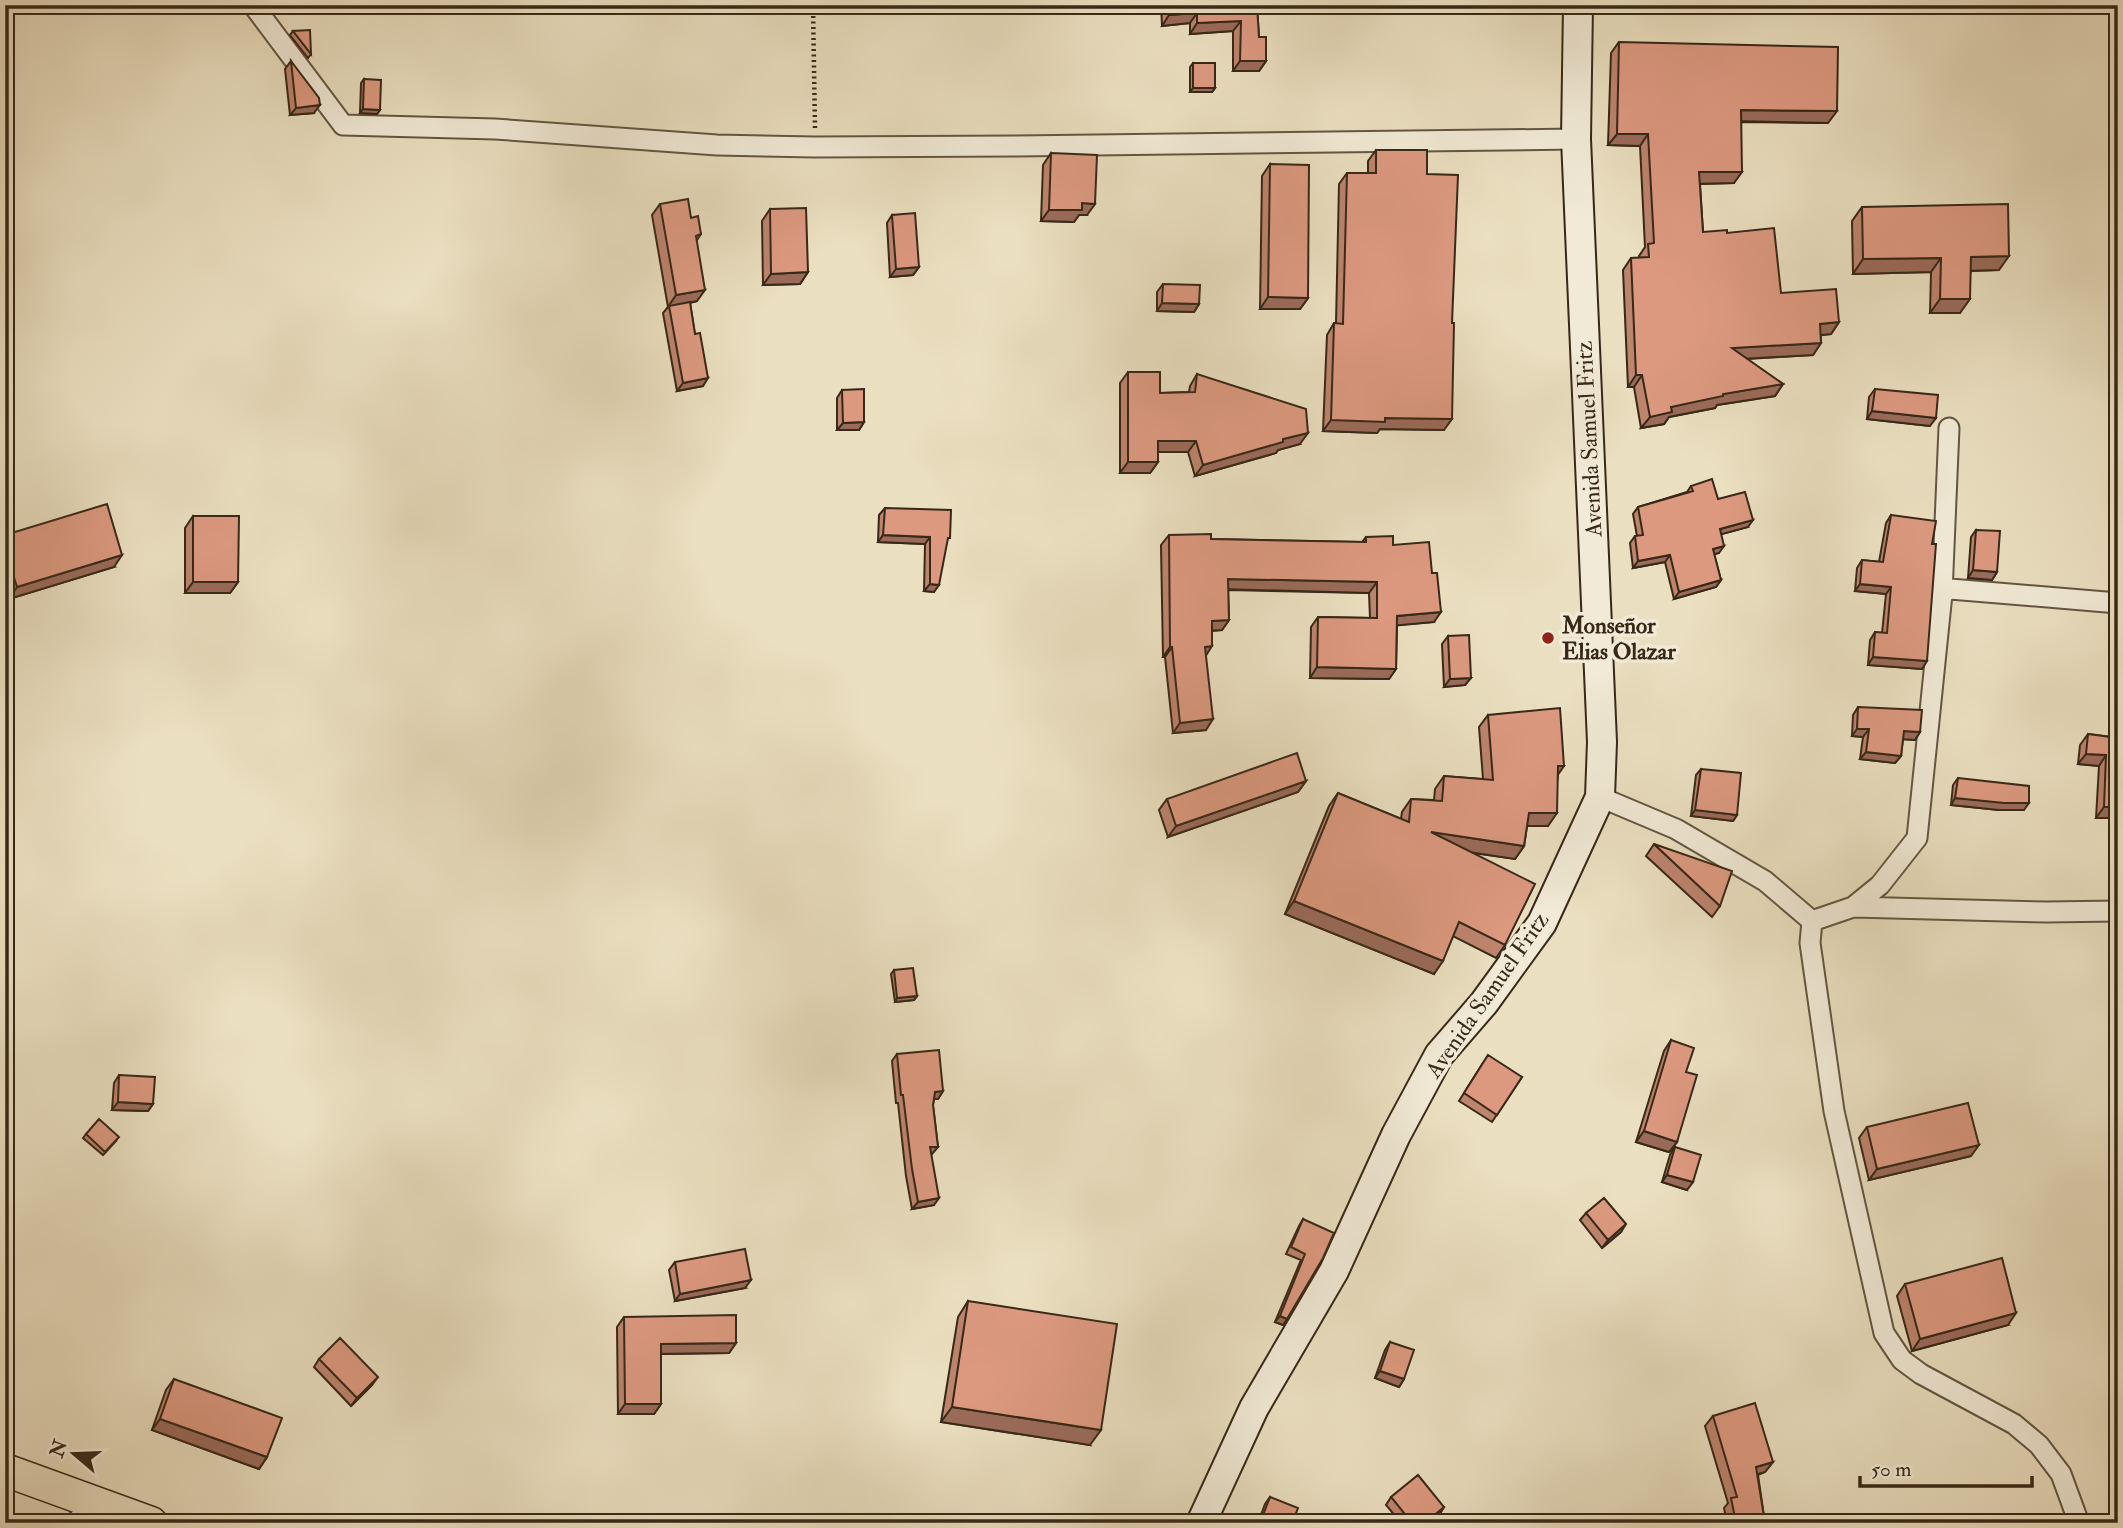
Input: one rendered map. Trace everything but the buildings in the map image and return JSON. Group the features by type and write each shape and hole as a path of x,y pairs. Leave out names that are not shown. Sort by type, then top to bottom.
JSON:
{"main road":[{"path":"5,1470 85,1512 151,1523"}],"street":[{"path":"253,5 343,125 495,129 717,145 815,147 1576,139"},
{"name":"Avenida Samuel Fritz","path":"1201,1523 1254,1408 1334,1271 1396,1135 1439,1055 1483,1003 1542,923 1600,797 1602,742 1576,139 1578,5"},
{"path":"1812,921 1853,907 1880,885 1917,838 1942,594 1949,428"},
{"path":"1942,594 1950,589 2118,603"},
{"path":"1600,797 1676,829 1765,881 1812,921"},
{"path":"1853,907 2118,911"},
{"path":"1812,921 1810,943 1834,1111 1884,1333 1902,1360 1921,1374 2014,1424 2039,1445 2061,1474 2079,1523"}],"path":[{"path":"813,5 815,147"}],"place":[{"name":"Monseñor Elias Olazar","path":"1548,638"}]}
